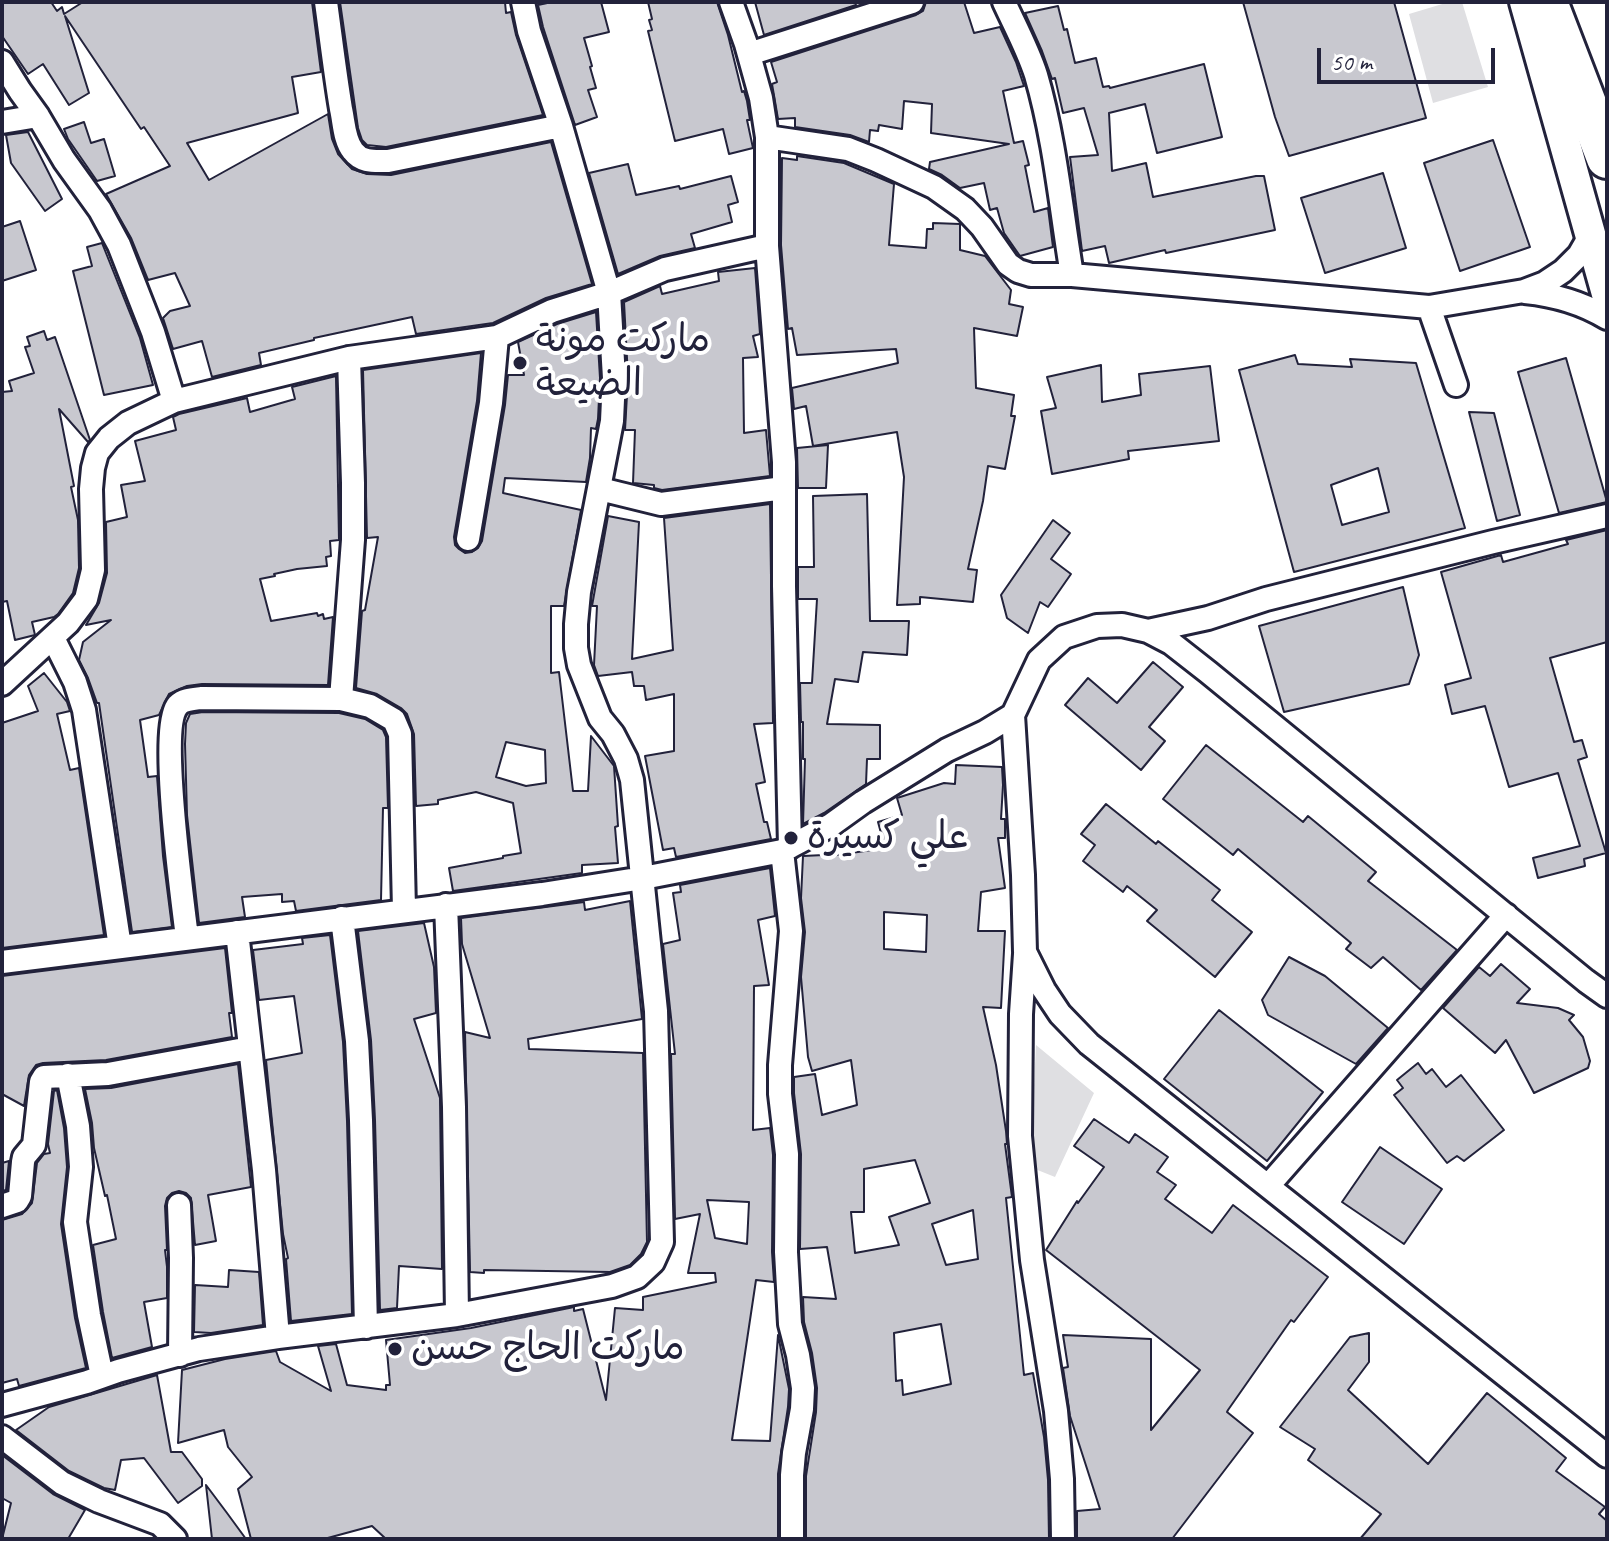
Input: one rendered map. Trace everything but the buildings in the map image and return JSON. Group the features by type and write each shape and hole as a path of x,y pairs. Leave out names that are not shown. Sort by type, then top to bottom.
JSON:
{"highway":[{"path":"1547,2 1607,158"}],"main road":[{"path":"1525,2 1607,294"}],"street":[{"path":"326,2 334,69 348,143 360,158 388,161 561,126"},
{"path":"2,1405 199,1349 457,1315 612,1286 637,1277 653,1262 662,1242 656,1011 632,780 626,759 613,734 600,718 579,665 576,648 579,592 612,421 614,378 609,293 561,126 529,31 523,2"},
{"path":"731,2 761,98 767,137 767,246 782,421 786,849 791,931 780,1094 787,1154 786,1266 790,1324 803,1388 792,1475 792,1539"},
{"path":"749,54 912,2"},
{"path":"1004,2 1030,59 1042,98 1072,275"},
{"path":"2,62 64,160 100,210 119,245 153,332 174,401"},
{"path":"2,122 38,116"},
{"path":"767,137 848,149 934,187 965,209 1008,264 1031,275 1072,275 1429,307 1524,291 1545,283 1579,255 1590,236"},
{"path":"2,684 68,623 86,599 93,570 93,468 97,453 109,438 128,423 174,401 349,358 497,337 552,311 609,293 665,269 767,246"},
{"path":"1524,291 1572,301 1607,318"},
{"path":"1429,307 1456,385"},
{"path":"468,539 491,403 497,337"},
{"path":"341,699 353,540 349,358"},
{"path":"600,489 661,504 784,488"},
{"path":"1148,631 1493,542 1607,516"},
{"path":"1063,1539 1056,1411 1032,1260 1020,1136 1025,952 1013,715 1039,660 1064,637 1097,626 1122,625 1148,631 1171,643 1607,996"},
{"path":"53,638 75,682 84,710 120,947"},
{"path":"187,938 171,784 173,718 177,706 186,700 341,699 370,706 394,720 398,726 400,750 404,910"},
{"path":"2,962 542,894 643,878 786,849 831,825 947,750 1013,715"},
{"path":"446,905 455,1137 457,1315"},
{"path":"1268,1186 1506,915"},
{"path":"342,918 357,1041 366,1327"},
{"path":"237,932 264,1170 278,1337"},
{"path":"1025,952 1060,1014 1089,1044 1607,1456"},
{"path":"2,1206 17,1201 20,1196 24,1157 34,1145 44,1077 108,1074 250,1048"},
{"path":"68,1075 78,1126 81,1167 75,1222 86,1300 102,1376"},
{"path":"179,1205 180,1355"},
{"path":"2,1437 62,1483 160,1524 175,1539"}],"shaded area":[{"path":"1449,2 1462,2 1488,87 1433,103 1409,14"},
{"path":"1036,1045 1094,1093 1055,1177 1030,1167"}],"place":[{"name":"ماركت مونة الضيعة","path":"520,363"},
{"name":"علي كسيرة","path":"791,838"},
{"name":"ماركت الحاج حسن","path":"395,1349"}]}
